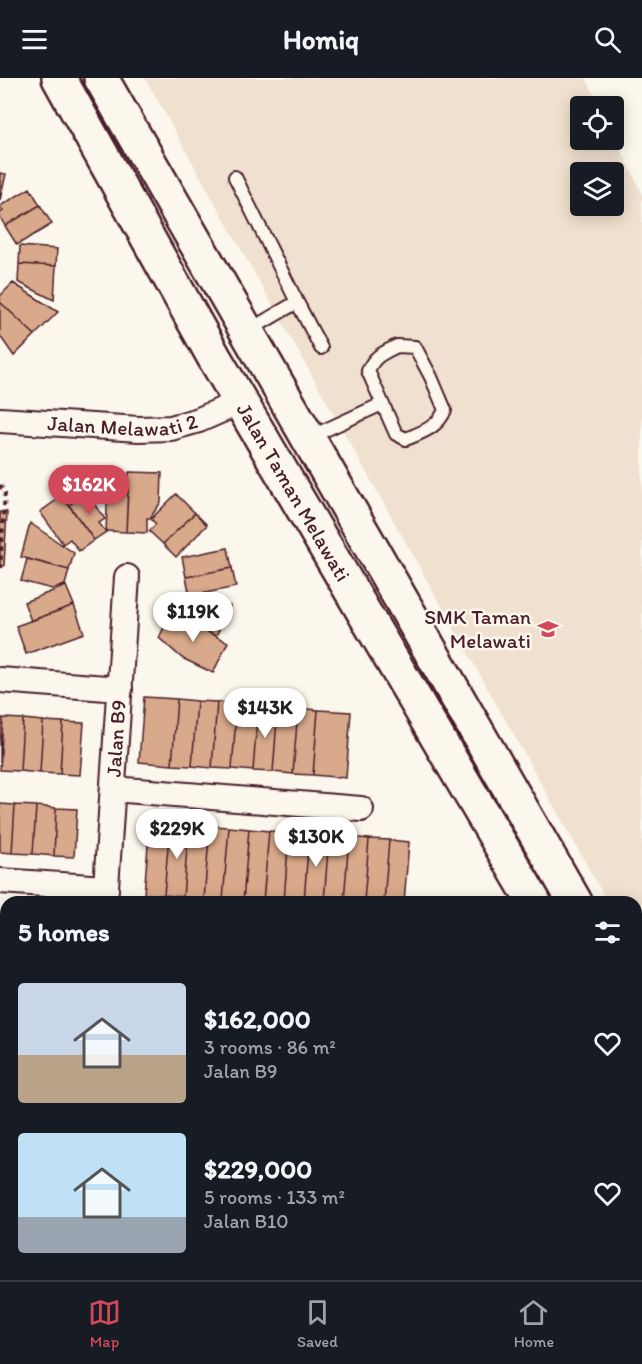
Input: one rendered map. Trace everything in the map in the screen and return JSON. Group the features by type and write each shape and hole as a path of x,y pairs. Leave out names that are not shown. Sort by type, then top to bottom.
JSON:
{"main road":[{"name":"Jalan Taman Melawati","path":"59,78 240,402 530,896"},
{"name":"Jalan Taman Melawati","path":"101,78 572,896"}],"street":[{"name":"Jalan Melawati 2","path":"0,420 139,429 171,428 199,420 240,402"},
{"name":"Jalan B9","path":"105,895 128,577"},
{"path":"0,680 120,689"},
{"path":"113,789 362,809"},
{"path":"0,881 105,895"}],"lane":[{"path":"235,177 321,348"},
{"path":"246,332 297,302"},
{"path":"397,346 415,347 445,410 440,422 406,439 396,434 382,404 368,371 372,360 397,346"},
{"path":"309,438 382,404"}],"path":[{"path":"0,485 5,493 0,568"}],"shaded area":[{"name":"SMK Taman Melawati","path":"145,78 586,78 595,96 570,96 570,150 621,150 642,193 642,896 604,896"}],"building":[{"path":"0,173 6,174 0,200"},
{"path":"30,188 40,205 5,226 0,217 3,211 0,206"},
{"path":"40,205 52,224 17,245 5,226"},
{"path":"20,246 57,249 56,266 19,264"},
{"path":"19,264 56,266 54,300 18,282"},
{"path":"13,283 58,312 35,335 0,302 0,296"},
{"path":"0,302 35,335 14,356 0,336"},
{"path":"129,472 162,473 161,502 150,518 147,518 147,533 126,532"},
{"path":"108,485 128,486 126,532 106,531"},
{"path":"86,493 105,519 99,523 106,532 94,540 69,505"},
{"path":"176,494 195,513 163,544 149,531 156,524 151,519"},
{"path":"62,496 94,540 79,551 70,539 63,544 40,512"},
{"path":"0,512 7,512 4,566 0,566"},
{"path":"195,513 207,525 176,557 163,544"},
{"path":"30,523 74,553 69,570 21,557"},
{"path":"228,548 232,568 186,577 182,557"},
{"path":"27,559 69,570 65,585 52,589 21,581"},
{"path":"232,568 236,587 190,596 186,577"},
{"path":"66,586 74,605 31,621 24,602"},
{"path":"179,596 230,606 216,636 170,614"},
{"path":"74,605 84,633 26,654 16,626"},
{"path":"170,614 228,642 213,673 182,658 159,638"},
{"path":"144,697 177,699 172,765 139,762"},
{"path":"177,699 197,701 192,766 172,765"},
{"path":"197,701 217,702 212,768 192,766"},
{"path":"217,702 237,704 232,769 212,768"},
{"path":"237,704 258,705 253,771 232,769"},
{"path":"258,705 278,707 273,772 253,771"},
{"path":"278,707 298,708 293,774 273,772"},
{"path":"298,708 318,710 313,775 293,774"},
{"path":"318,710 351,712 346,778 313,775"},
{"path":"0,718 3,718 0,762"},
{"path":"3,718 23,719 20,771 0,770"},
{"path":"23,719 43,721 40,773 20,771"},
{"path":"43,721 63,722 60,774 40,773"},
{"path":"63,722 84,723 80,775 60,774"},
{"path":"0,804 15,805 12,853 0,852"},
{"path":"15,805 36,806 33,854 12,853"},
{"path":"36,806 56,808 54,856 33,854"},
{"path":"56,808 77,809 74,857 54,856"},
{"path":"150,821 170,823 164,895 144,894"},
{"path":"170,823 189,824 183,896 164,895"},
{"path":"189,824 210,826 204,896 183,896"},
{"path":"210,826 229,827 223,896 204,896"},
{"path":"229,827 249,829 243,896 223,896"},
{"path":"249,829 269,831 264,896 243,896"},
{"path":"269,831 289,832 284,896 264,896"},
{"path":"289,832 309,834 304,896 284,896"},
{"path":"309,834 329,835 324,896 304,896"},
{"path":"329,835 349,837 344,896 324,896"},
{"path":"349,837 369,839 364,896 344,896"},
{"path":"369,839 389,840 384,896 364,896"},
{"path":"389,840 409,842 404,896 384,896"}],"place":[{"name":"SMK Taman Melawati","path":"548,629"}]}
